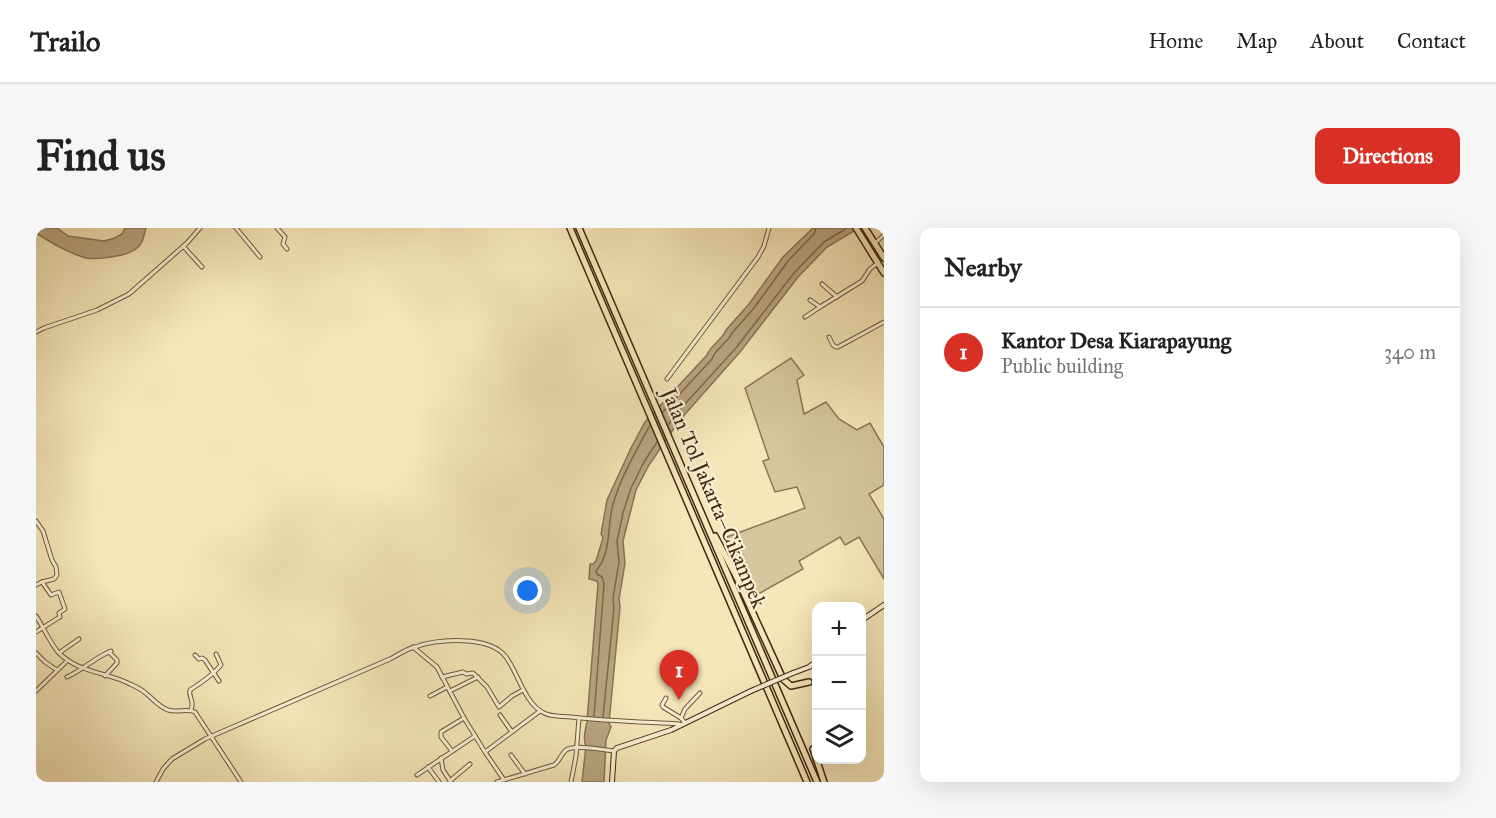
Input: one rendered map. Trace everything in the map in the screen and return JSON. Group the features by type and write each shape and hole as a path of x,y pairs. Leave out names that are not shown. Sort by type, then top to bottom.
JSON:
{"highway":[{"name":"Jalan Tol Jakarta–Cikampek","path":"570,228 807,782"},
{"name":"Jalan Tol Jakarta–Cikampek","path":"579,228 817,782"},
{"path":"856,228 884,273"},
{"path":"866,230 883,255"},
{"path":"698,503 736,576 783,679 791,686 809,682"},
{"path":"818,764 824,782"}],"street":[{"path":"36,332 112,304 129,294 200,228"},
{"path":"236,228 260,257"},
{"path":"277,228 285,237 283,244 287,249"},
{"path":"667,379 759,257 769,228"},
{"path":"875,243 884,235"},
{"path":"183,246 202,267"},
{"path":"805,317 862,281 870,269 878,263"},
{"path":"822,284 837,297"},
{"path":"810,300 820,307"},
{"path":"829,337 833,345 838,347 884,322"},
{"path":"36,521 43,531 58,571 54,579 36,585"},
{"path":"36,632 58,618 59,613 65,610 59,592 51,594 42,582"},
{"path":"866,617 884,605"},
{"path":"36,616 59,653 68,660 83,668 127,682 165,709 195,712 241,782"},
{"path":"59,653 79,639"},
{"path":"156,782 172,759 205,739 413,647 430,643 464,641 489,645 502,652 524,690 540,711 548,715 684,724"},
{"path":"413,647 437,667 464,717 504,780"},
{"path":"67,677 110,652 117,663 105,676"},
{"path":"36,653 57,670"},
{"path":"191,710 193,701 190,690 203,682 221,665 216,654"},
{"path":"195,655 205,660 219,681"},
{"path":"36,692 68,660"},
{"path":"612,782 614,752 617,748 663,733 812,665"},
{"path":"442,677 464,672 473,673 487,687 499,707 524,690"},
{"path":"450,691 478,677"},
{"path":"430,696 447,687"},
{"path":"681,718 685,709 700,693"},
{"path":"666,698 662,705 681,718 684,724"},
{"path":"485,752 540,711"},
{"path":"500,714 512,732"},
{"path":"452,751 440,734 464,717"},
{"path":"572,782 579,718"},
{"path":"417,775 476,736"},
{"path":"497,782 554,765 568,749 577,747 614,752"},
{"path":"511,756 525,774"},
{"path":"441,758 443,770 451,781 470,764"},
{"path":"428,768 439,782"}],"shaded area":[{"path":"791,358 804,375 797,380 804,414 826,402 839,419 857,430 870,423 884,447 884,485 869,494 884,519 884,579 859,537 845,545 840,537 799,561 803,569 753,597 727,537 805,508 797,487 775,492 763,461 769,459 745,388"}],"water":[{"path":"36,228 57,228 68,236 104,241 122,234 125,228 146,228 140,245 126,254 86,258 54,244 36,233"},
{"path":"813,228 859,228 827,247 798,277 740,352 679,421 649,465 636,490 623,541 625,563 619,599 609,723 611,727 606,740 604,782 582,782 598,584 597,581 589,579 590,564 596,561 603,538 601,534 607,500 645,422 707,355 749,304 783,257"}],"place":[{"name":"Kantor Desa Kiarapayung","path":"679,700"}]}
